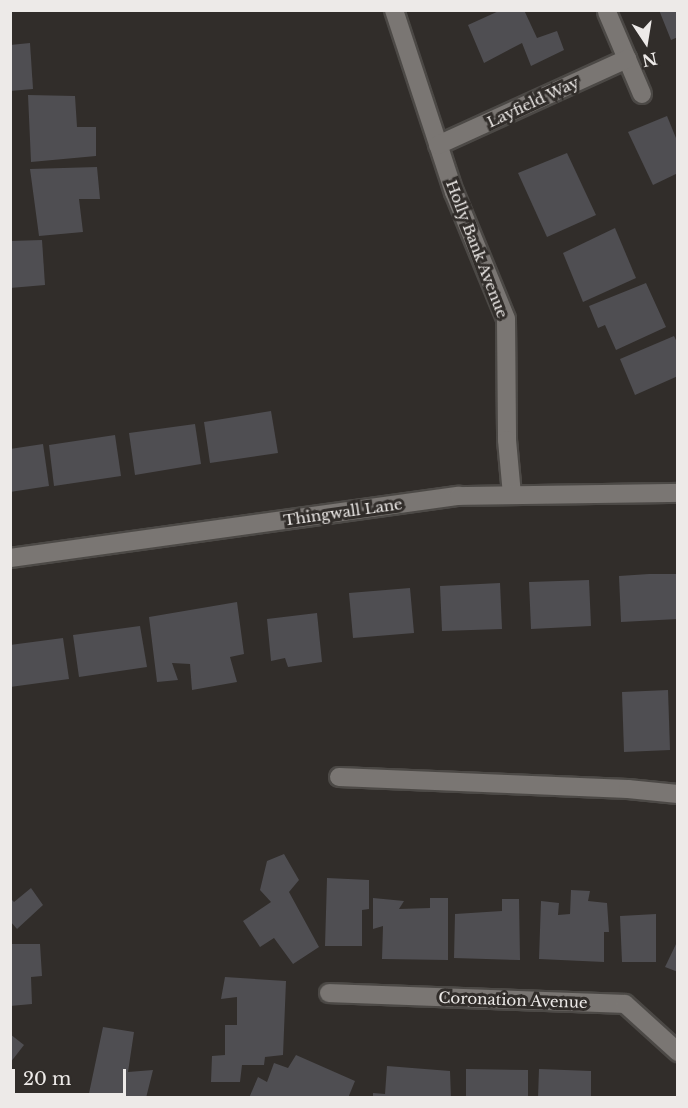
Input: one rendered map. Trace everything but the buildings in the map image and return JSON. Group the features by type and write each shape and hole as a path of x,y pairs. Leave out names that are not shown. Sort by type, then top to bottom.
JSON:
{"street":[{"name":"Holly Bank Avenue","path":"394,10 454,192 506,319 507,440 512,495"},
{"path":"607,12 642,94"},
{"name":"Layfield Way","path":"438,145 627,59"},
{"name":"Thingwall Lane","path":"10,558 459,496 678,493"},
{"path":"339,777 628,789 678,794"},
{"name":"Coronation Avenue","path":"329,993 625,1004 678,1052"}]}
